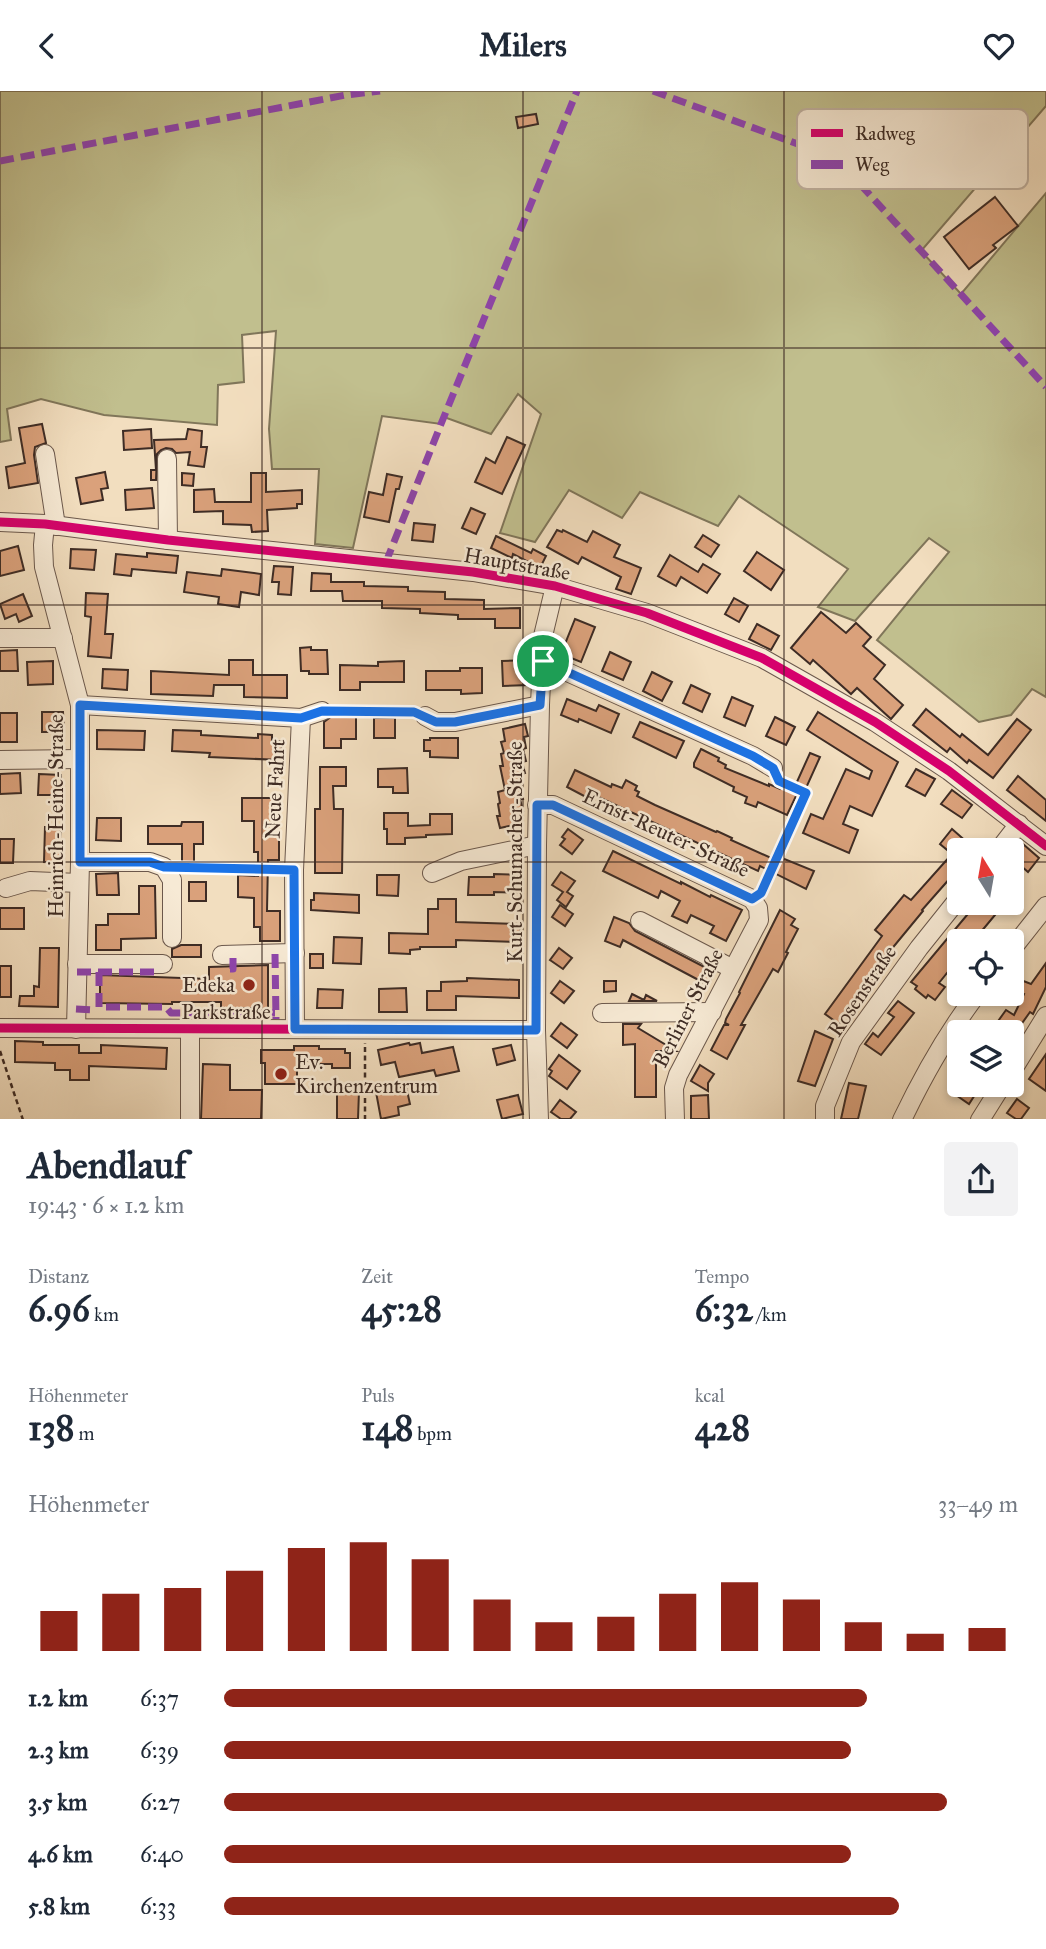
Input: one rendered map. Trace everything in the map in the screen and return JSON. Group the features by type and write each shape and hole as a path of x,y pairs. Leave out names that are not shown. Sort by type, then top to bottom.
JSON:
{"street":[{"name":"Heinrich-Heine-Straße","path":"45,454 51,525 43,545 44,567 80,705 76,1030"},
{"path":"167,459 168,540"},
{"name":"Hauptstraße","path":"0,521 473,572 555,586 647,613 762,658 875,722 949,771 1046,846"},
{"name":"Kurt-Schumacher-Straße","path":"539,1119 536,1030 540,705 543,636 555,586"},
{"path":"0,638 62,638"},
{"path":"543,661 753,756 773,768"},
{"name":"Neue Fahrt","path":"80,705 301,718 322,711"},
{"path":"425,716 436,722 455,722 540,705"},
{"name":"Neue Fahrt","path":"295,1029 294,870 301,718"},
{"path":"0,760 79,759"},
{"name":"Ernst-Reuter-Straße","path":"537,805 553,805 752,899 758,908 759,920"},
{"path":"1008,838 1019,824"},
{"path":"432,873 461,861 537,845"},
{"path":"80,862 150,862 164,867 172,880 172,938"},
{"path":"6,888 30,881 79,883"},
{"path":"1024,934 1046,906"},
{"name":"Rosenstraße","path":"825,1119 825,1106 851,1042 947,913"},
{"name":"Berliner Straße","path":"675,1119 674,1088 678,1076 759,920"},
{"path":"640,921 733,969"},
{"path":"222,955 295,953"},
{"path":"77,964 163,964"},
{"path":"902,1119 968,1006"},
{"path":"603,1013 712,1012"},
{"path":"1024,1052 1046,1016"},
{"name":"Parkstraße","path":"0,1028 536,1030"},
{"path":"190,1030 190,1119"},
{"path":"980,1119 994,1097"}],"path":[{"path":"322,711 414,712 425,716"},
{"path":"752,899 761,893 806,793 779,781 773,768"},
{"path":"164,867 294,870"},
{"path":"365,1030 365,1119"},
{"path":"0,1051 23,1119"}],"shaded area":[{"path":"0,91 1046,91 1046,106 1028,127 1028,109 797,109 797,189 974,189 921,251 961,294 1046,193 1046,697 1032,689 1011,715 979,722 877,640 949,552 929,538 855,621 818,607 848,569 739,496 718,526 640,492 622,518 569,490 535,542 500,533 541,414 518,394 491,434 444,417 441,424 382,416 353,548 315,544 319,469 272,469 269,429 276,331 242,335 244,382 218,385 217,425 104,415 41,399 7,409 11,440 0,442"}],"building":[{"path":"536,114 538,124 518,128 516,117"},
{"path":"995,197 1018,226 993,245 996,248 969,269 944,237"},
{"path":"42,424 46,443 35,447 34,455 38,483 9,488 6,467 25,463 19,428"},
{"path":"151,429 152,448 124,450 123,431"},
{"path":"188,429 202,431 201,447 207,447 204,467 188,465 190,452 176,453 166,448 157,454 156,480 151,480 151,470 156,470 154,440 186,439"},
{"path":"507,437 525,445 502,494 475,482 486,458 495,463"},
{"path":"105,472 108,488 101,489 103,500 81,504 76,478"},
{"path":"182,473 194,474 193,486 182,485"},
{"path":"251,473 266,473 266,492 302,490 302,504 297,504 297,508 267,510 268,531 252,532 251,525 223,524 223,511 194,512 194,490 214,489 215,502 251,502"},
{"path":"387,474 402,477 399,489 396,489 389,522 364,517 369,492 383,495"},
{"path":"152,488 154,508 126,510 125,490"},
{"path":"471,508 485,514 476,534 462,528"},
{"path":"414,523 435,525 433,542 412,540"},
{"path":"557,530 563,530 587,542 593,531 620,545 614,557 641,568 631,594 616,589 621,577 582,557 578,564 547,547"},
{"path":"703,535 719,545 711,557 695,547"},
{"path":"496,536 531,553 533,549 546,556 540,568 513,554 512,558 491,548"},
{"path":"18,546 24,570 0,576 0,551"},
{"path":"71,549 96,550 94,570 70,568"},
{"path":"757,552 784,570 771,590 744,571"},
{"path":"147,553 178,556 176,573 132,569 131,576 114,574 116,554 147,557"},
{"path":"670,555 698,572 703,564 720,574 707,593 681,577 676,586 658,576"},
{"path":"274,566 293,567 291,595 278,594 279,582 272,582"},
{"path":"222,569 261,574 259,595 241,592 239,607 218,604 219,597 184,592 187,572 221,576"},
{"path":"312,573 331,574 331,582 364,582 364,586 408,587 408,591 445,592 445,599 484,600 484,609 520,608 520,628 495,628 495,619 458,619 458,615 420,613 420,609 382,608 382,601 343,601 342,591 311,591"},
{"path":"86,593 108,594 105,634 113,634 111,658 88,656 91,617 85,616"},
{"path":"23,594 32,616 19,622 16,614 5,619 0,604"},
{"path":"734,598 748,606 739,622 725,614"},
{"path":"821,612 846,633 856,623 871,637 863,646 885,665 874,679 903,705 891,719 857,688 851,694 813,660 810,664 791,648"},
{"path":"575,619 595,627 581,662 561,654"},
{"path":"757,624 779,636 771,650 749,639"},
{"path":"311,647 311,650 327,650 328,674 301,671 300,648"},
{"path":"17,650 18,671 0,671 0,651"},
{"path":"610,652 631,662 623,680 602,671"},
{"path":"229,660 253,660 253,675 287,675 287,698 244,697 244,685 214,685 213,696 151,694 151,671 229,675"},
{"path":"529,660 529,685 503,686 502,661"},
{"path":"53,661 53,684 28,685 27,662"},
{"path":"404,661 404,682 360,682 360,690 340,690 340,665 378,666 378,662"},
{"path":"460,668 482,668 482,693 461,694 461,690 426,690 426,671 460,671"},
{"path":"103,669 128,670 127,690 102,688"},
{"path":"652,672 672,682 662,701 643,691"},
{"path":"691,685 710,694 702,712 683,703"},
{"path":"732,697 753,706 745,726 724,717"},
{"path":"567,699 596,711 599,705 619,714 611,733 579,719 578,722 561,715"},
{"path":"926,709 960,737 962,734 988,755 1017,719 1031,730 993,778 969,760 967,763 950,748 947,752 913,725"},
{"path":"42,712 63,712 64,732 42,732"},
{"path":"818,712 898,762 872,816 850,806 843,824 858,830 849,853 803,833 811,814 823,819 846,769 869,779 872,771 807,730"},
{"path":"0,713 17,713 17,742 0,742"},
{"path":"332,716 356,716 356,739 341,739 341,748 324,748 324,722"},
{"path":"775,717 795,727 786,745 766,736"},
{"path":"374,718 395,718 395,738 374,738"},
{"path":"640,722 684,741 676,758 633,737"},
{"path":"525,724 528,736 524,737 526,748 523,749 526,761 522,762 525,773 518,775 523,799 520,799 522,823 500,828 497,816 500,816 498,792 505,790 500,766 503,766 503,729"},
{"path":"97,730 145,731 144,750 97,749"},
{"path":"173,730 201,731 201,735 258,738 258,734 272,735 272,741 282,741 281,760 209,757 210,753 172,751"},
{"path":"458,738 458,758 430,757 430,751 424,751 424,740"},
{"path":"701,749 719,758 718,761 726,765 725,768 797,794 787,815 758,802 756,807 745,803 747,797 733,791 734,787 694,767"},
{"path":"810,753 820,757 806,788 796,784"},
{"path":"320,767 346,767 346,786 333,786 334,809 343,809 342,873 315,873 315,809 320,809"},
{"path":"407,768 408,793 393,793 393,787 378,787 378,769"},
{"path":"916,769 935,779 925,796 906,786"},
{"path":"575,770 611,787 612,784 622,788 626,780 637,786 637,796 655,805 780,862 782,858 814,871 806,889 760,866 758,871 588,792 586,797 567,787"},
{"path":"20,773 21,793 0,794 0,774"},
{"path":"39,774 61,775 61,795 38,795"},
{"path":"1018,776 1046,800 1046,821 1007,790"},
{"path":"952,790 972,805 962,818 941,804"},
{"path":"242,798 274,798 279,860 268,860 267,911 280,911 280,941 260,941 260,927 254,927 254,898 238,897 238,875 258,876 258,852 254,852 254,821 242,821"},
{"path":"384,813 408,813 408,826 430,825 430,814 452,814 452,834 405,838 405,844 387,844"},
{"path":"97,818 121,818 121,841 96,840"},
{"path":"182,822 203,822 203,844 194,844 194,864 182,864 182,844 148,844 148,826 181,826"},
{"path":"45,827 61,827 62,863 44,862"},
{"path":"568,829 583,840 572,854 560,845"},
{"path":"952,829 962,838 947,838 947,850 940,844"},
{"path":"0,839 14,839 13,863 0,863"},
{"path":"1024,845 1039,858 1028,872 1024,868"},
{"path":"613,851 742,910 726,941 710,933 714,926 691,915 687,923 672,916 680,901 661,891 658,898 603,871"},
{"path":"947,860 947,882 885,957 888,960 839,1024 825,1014 882,936 875,930 904,895 911,900"},
{"path":"561,872 575,881 567,892 573,896 566,907 557,900 563,892 552,885"},
{"path":"118,873 119,895 97,895 96,874"},
{"path":"494,874 520,875 520,893 468,895 469,877 494,877"},
{"path":"377,875 399,875 398,896 377,895"},
{"path":"189,882 206,882 206,901 189,901"},
{"path":"139,886 155,886 156,938 121,939 121,950 96,950 96,925 108,925 108,914 139,914"},
{"path":"314,893 359,895 359,913 311,910"},
{"path":"438,899 456,899 456,922 520,924 520,942 456,940 456,947 420,947 410,950 410,954 389,953 389,933 428,934 428,909 438,909"},
{"path":"560,905 573,914 565,926 552,917"},
{"path":"0,908 24,908 24,929 0,929"},
{"path":"780,910 795,919 791,925 798,929 778,972 773,969 741,1025 745,1025 727,1059 711,1050 724,1025 729,1025 725,1023 726,1019"},
{"path":"967,915 995,915 983,929 955,929"},
{"path":"614,917 629,923 635,931 714,972 708,985 623,940 620,947 605,941"},
{"path":"334,937 362,938 361,964 333,963"},
{"path":"947,939 947,973 939,983 945,987 935,1000 928,995 926,998 911,982"},
{"path":"181,945 201,945 201,957 172,957 172,949"},
{"path":"40,948 59,948 58,1007 19,1006 20,996 34,996 34,986 39,987"},
{"path":"559,948 572,958 563,969 550,960"},
{"path":"310,954 323,954 323,968 310,968"},
{"path":"1046,963 1046,987 1033,1014 1030,1012 1024,1020 999,1020 1006,1010 1014,1015 1018,1006 1024,1006 1024,981 1031,984"},
{"path":"268,965 268,1008 263,1013 259,1008 221,1008 221,1002 100,1003 100,975 209,979 209,967"},
{"path":"0,966 11,966 11,997 0,997"},
{"path":"467,978 519,980 519,998 456,996 456,1010 427,1010 427,991 441,991 441,982 467,981"},
{"path":"560,981 574,991 564,1003 551,993"},
{"path":"604,981 616,981 616,991 604,992"},
{"path":"406,988 407,1012 379,1012 379,989"},
{"path":"318,989 343,990 342,1008 317,1008"},
{"path":"632,994 644,1000 646,995 657,1001 629,1001"},
{"path":"898,1001 914,1013 881,1055 865,1044 873,1033 878,1037 894,1017 888,1013"},
{"path":"561,1023 577,1035 567,1048 551,1036"},
{"path":"623,1024 641,1024 638,1028 676,1051 656,1051 656,1097 635,1097 635,1044 623,1045"},
{"path":"815,1031 833,1039 815,1086 798,1081"},
{"path":"15,1041 43,1042 43,1045 79,1045 79,1053 101,1053 101,1045 167,1048 166,1069 89,1066 89,1080 70,1080 70,1070 55,1070 55,1063 15,1062"},
{"path":"420,1043 422,1053 453,1047 459,1071 436,1076 434,1070 399,1077 395,1062 381,1065 378,1050"},
{"path":"511,1045 515,1060 497,1065 493,1049"},
{"name":"Ev. Kirchenzentrum","path":"294,1046 345,1049 345,1053 350,1053 350,1068 332,1068 332,1064 319,1064 319,1061 297,1061 297,1084 265,1084 265,1063 261,1063 261,1050 294,1050"},
{"path":"1046,1054 1046,1091 1029,1079"},
{"path":"559,1055 580,1071 567,1089 549,1076 552,1071 549,1069"},
{"path":"203,1064 230,1065 230,1090 262,1090 261,1119 201,1119"},
{"path":"700,1065 714,1074 708,1083 708,1091 691,1081"},
{"path":"849,1083 866,1086 858,1119 841,1119"},
{"path":"406,1086 410,1104 398,1107 399,1115 381,1119 376,1092"},
{"path":"337,1091 359,1091 358,1119 337,1119"},
{"path":"518,1095 523,1114 502,1119 497,1100"},
{"path":"708,1095 709,1119 691,1119 691,1096"},
{"path":"959,1097 974,1097 969,1104"},
{"path":"1017,1099 1029,1108 1021,1119 1007,1113"},
{"path":"560,1100 576,1112 570,1119 561,1119 551,1112"}],"marked path":[{"path":"0,161 346,95 380,91"},
{"path":"386,562 577,91"},
{"path":"653,91 797,144"},
{"path":"864,189 1046,387"},
{"path":"275,954 276,1019"},
{"path":"230,969 233,969 233,955"},
{"path":"77,972 154,972"},
{"path":"99,972 99,1007 166,1007 171,1013 275,1013"},
{"path":"76,1009 96,1010"}],"cycle path":[{"path":"0,522 45,524 168,540 473,572 555,586 647,613 762,658 875,722 949,771 1046,846"},
{"path":"0,1028 536,1030"}],"place":[{"name":"Edeka","path":"249,985"},
{"name":"Ev. Kirchenzentrum","path":"281,1074"}],"route":[{"path":"543,661 753,756 773,768 779,781 806,793 761,893 752,899 553,805 537,805 536,1030 295,1029 294,870 164,867 150,862 80,862 80,705 301,718 322,711 414,712 436,722 455,722 540,705 543,661"}]}
